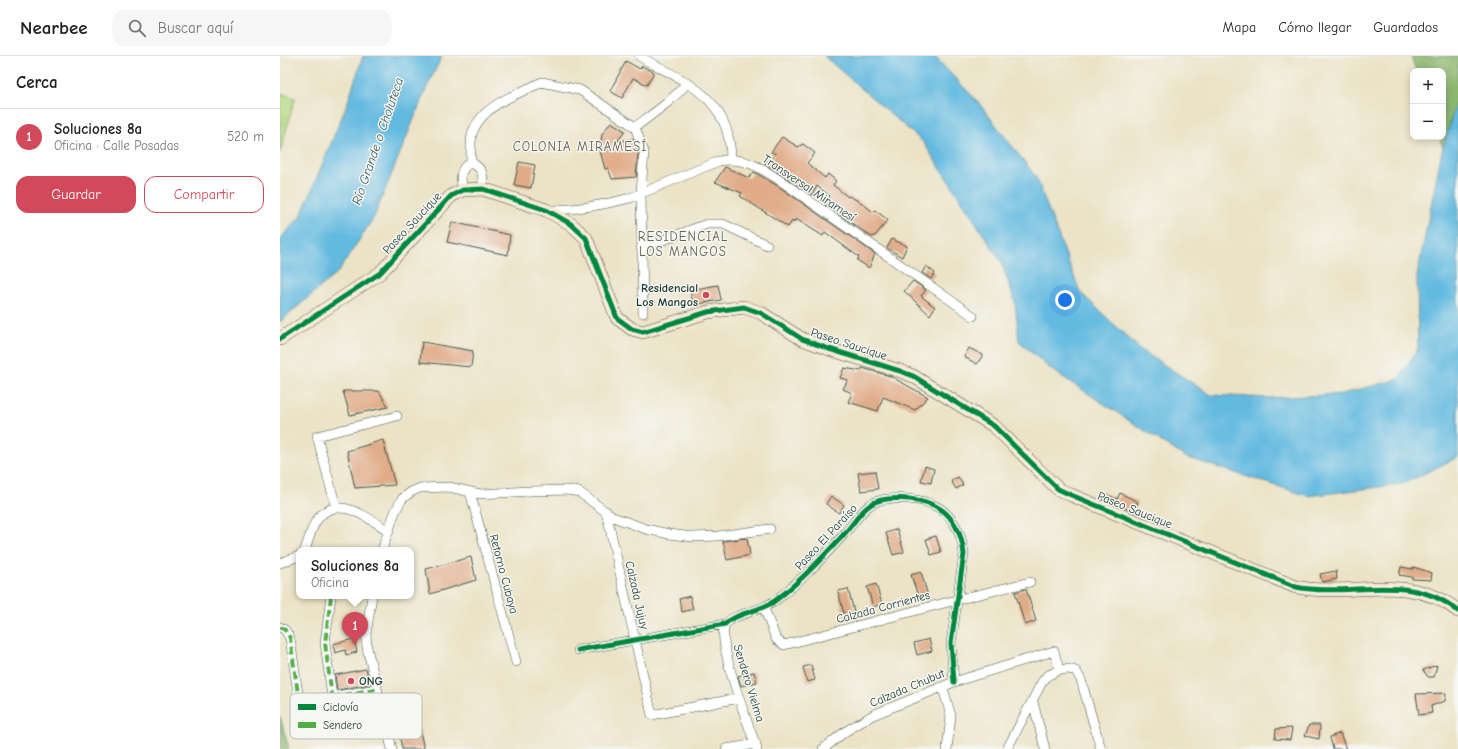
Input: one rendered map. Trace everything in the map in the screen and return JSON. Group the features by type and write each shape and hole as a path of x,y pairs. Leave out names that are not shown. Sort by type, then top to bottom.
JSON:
{"street":[{"path":"546,210 581,208 616,201 641,193 719,161 731,159 729,134 717,108 703,94 639,56"},
{"path":"471,162 472,132 480,118 492,108 542,82 580,90 635,127 644,152 641,193 643,313"},
{"path":"635,127 676,97 686,83"},
{"name":"Transversal Miramesí","path":"731,159 756,165 973,316"},
{"path":"471,162 480,167 483,175 483,189"},
{"path":"463,190 460,175 463,166 471,162"},
{"name":"Paseo Saucique","path":"280,339 380,273 451,196 463,190 483,189 546,210 571,224 586,238 617,318 632,329 644,332 708,312 744,307 761,313 802,339 900,370 913,376 994,426 1058,489 1071,495 1296,587 1311,590 1381,587 1423,592 1437,596 1458,611"},
{"path":"641,248 707,224 723,224 767,245"},
{"path":"336,507 317,436 397,416"},
{"path":"383,547 395,512 402,499 411,492 420,488 449,487 480,494 568,490 579,492 613,517 646,529 693,537 718,536 770,529"},
{"name":"Retorno Cubaya","path":"470,492 516,662"},
{"name":"Paseo El Paraíso","path":"578,650 725,624 734,618 764,608 794,585 823,557 869,505 888,498 924,501 941,508 957,526 962,540 964,554 956,600 951,643 954,682"},
{"path":"306,547 314,525 323,514 336,507 344,507 364,515 389,531"},
{"name":"Calzada Jujuy","path":"606,511 652,714 739,698"},
{"path":"280,563 296,557"},
{"name":"Calzada Corrientes","path":"764,608 776,639 784,645 1030,582"},
{"path":"331,599 325,643 331,693"},
{"path":"372,599 366,634 367,648 377,693"},
{"name":"Sendero Vielma","path":"725,624 723,635 739,698 756,747"},
{"path":"280,627 285,630 290,638 298,693"},
{"name":"Calzada Chubut","path":"823,749 846,731 873,715 943,688 954,682 1054,651 1059,670"},
{"path":"1007,749 1022,718 1033,702 1042,682 1048,676 1059,670 1069,668 1076,671 1083,686 1101,749"},
{"path":"943,688 951,716 947,749"},
{"path":"354,693 376,689"},
{"path":"1033,702 1045,749"},
{"path":"389,739 392,749"},
{"path":"726,749 756,747"}],"green space":[{"path":"1411,56 1458,56 1458,159 1454,178 1440,140 1446,140 1446,68 1415,68"},
{"path":"280,93 295,98 280,153"},
{"path":"280,716 289,749 280,749"}],"water":[{"name":"Río Grande o Choluteca","path":"363,56 442,56 427,87 374,217 339,271 280,322 280,239 301,216 346,107"},
{"path":"824,56 934,56 978,102 1036,177 1080,292 1141,350 1211,395 1270,398 1342,394 1399,379 1418,348 1417,276 1441,155 1458,95 1458,457 1403,484 1308,496 1185,457 1049,368 1019,341 1015,302 1001,261 923,142"}],"building":[{"path":"626,61 640,69 642,66 654,72 647,85 633,78 622,98 610,91"},
{"path":"611,122 625,131 618,141 633,139 638,153 636,177 612,179 608,168 605,169 600,151 602,134"},
{"path":"782,137 798,147 803,144 815,153 807,163 825,178 828,174 836,181 833,185 848,197 849,196 862,203 873,212 875,210 888,220 876,235 872,237 825,205 830,196 817,186 812,195 764,163 776,154 771,152"},
{"path":"519,162 535,165 531,188 514,185"},
{"path":"725,167 749,178 754,172 778,186 875,254 869,268 857,260 859,257 825,232 823,236 796,219 794,222 793,220 788,227 740,196 742,193 715,182"},
{"path":"452,222 510,235 508,255 447,242"},
{"path":"892,239 907,246 902,257 887,248"},
{"path":"926,266 935,273 931,279 922,273"},
{"path":"913,281 926,290 921,296 935,307 930,315 904,291"},
{"name":"Residencial Los Mangos","path":"718,285 721,300 693,305 690,290"},
{"path":"422,342 473,351 471,367 420,362"},
{"path":"969,348 983,355 977,364 964,357"},
{"path":"844,368 861,371 862,368 890,376 928,397 915,410 883,397 878,411 848,402 852,393 843,389 848,380 840,378"},
{"path":"343,391 379,391 388,407 350,415"},
{"path":"383,440 395,485 355,488 347,451"},
{"path":"925,466 934,469 931,483 921,481"},
{"path":"875,471 878,489 861,491 858,473"},
{"path":"958,477 963,485 956,489 951,481"},
{"path":"1120,493 1138,502 1135,509 1140,511 1139,514 1103,499 1105,494 1117,499"},
{"path":"831,496 844,505 839,513 826,504"},
{"path":"897,529 904,552 893,555 886,533"},
{"path":"936,536 941,552 931,555 926,539"},
{"path":"747,538 750,555 727,560 723,541"},
{"path":"471,557 476,580 430,594 426,569"},
{"path":"1401,567 1413,569 1413,567 1432,573 1431,580 1412,579 1412,577 1399,575"},
{"path":"1336,571 1337,579 1322,582 1320,574"},
{"path":"921,572 928,596 919,599 911,575"},
{"path":"876,584 882,604 873,607 867,587"},
{"path":"848,589 855,615 845,617 838,591"},
{"path":"1026,589 1036,621 1025,625 1015,592"},
{"path":"690,596 693,609 682,612 679,599"},
{"path":"354,639 357,652 346,655 345,650 335,653 333,644"},
{"path":"929,639 932,651 917,655 914,643"},
{"path":"811,665 815,680 807,682 803,667"},
{"path":"1437,665 1434,677 1428,677 1423,670"},
{"name":"ONG","path":"366,669 370,684 337,690 335,675"},
{"path":"754,672 757,682 741,686 738,676"},
{"path":"1446,693 1445,701 1431,706 1432,713 1419,715 1416,694"},
{"path":"1309,725 1320,725 1319,739 1305,736"},
{"path":"1292,728 1290,740 1275,739 1276,729"},
{"path":"1340,733 1346,749 1333,749 1330,737"},
{"path":"400,739 422,739 424,749 402,749"}],"marked path":[{"path":"331,599 325,643 331,693"},
{"path":"280,627 285,630 290,638 298,693"},
{"path":"354,693 376,689"}],"cycle path":[{"path":"280,339 380,273 451,196 463,190 483,189 546,210 571,224 586,238 617,318 632,329 643,332 708,312 744,307 761,313 802,339 913,376 994,426 1058,489 1071,495 1296,587 1317,590 1380,588 1400,589 1420,592 1440,599 1458,611"},
{"path":"578,650 725,624 736,617 770,604 804,576 870,505 883,500 900,498 925,502 945,512 955,524 961,538 964,554 951,643 954,682"}],"place":[{"name":"Residencial Los Mangos","path":"706,295"},
{"name":"Soluciones 8a","path":"355,645"},
{"name":"ONG","path":"351,681"}],"district":[{"name":"COLONIA MIRAMESÍ","path":"580,146"},
{"name":"RESIDENCIAL LOS MANGOS","path":"683,244"}]}
